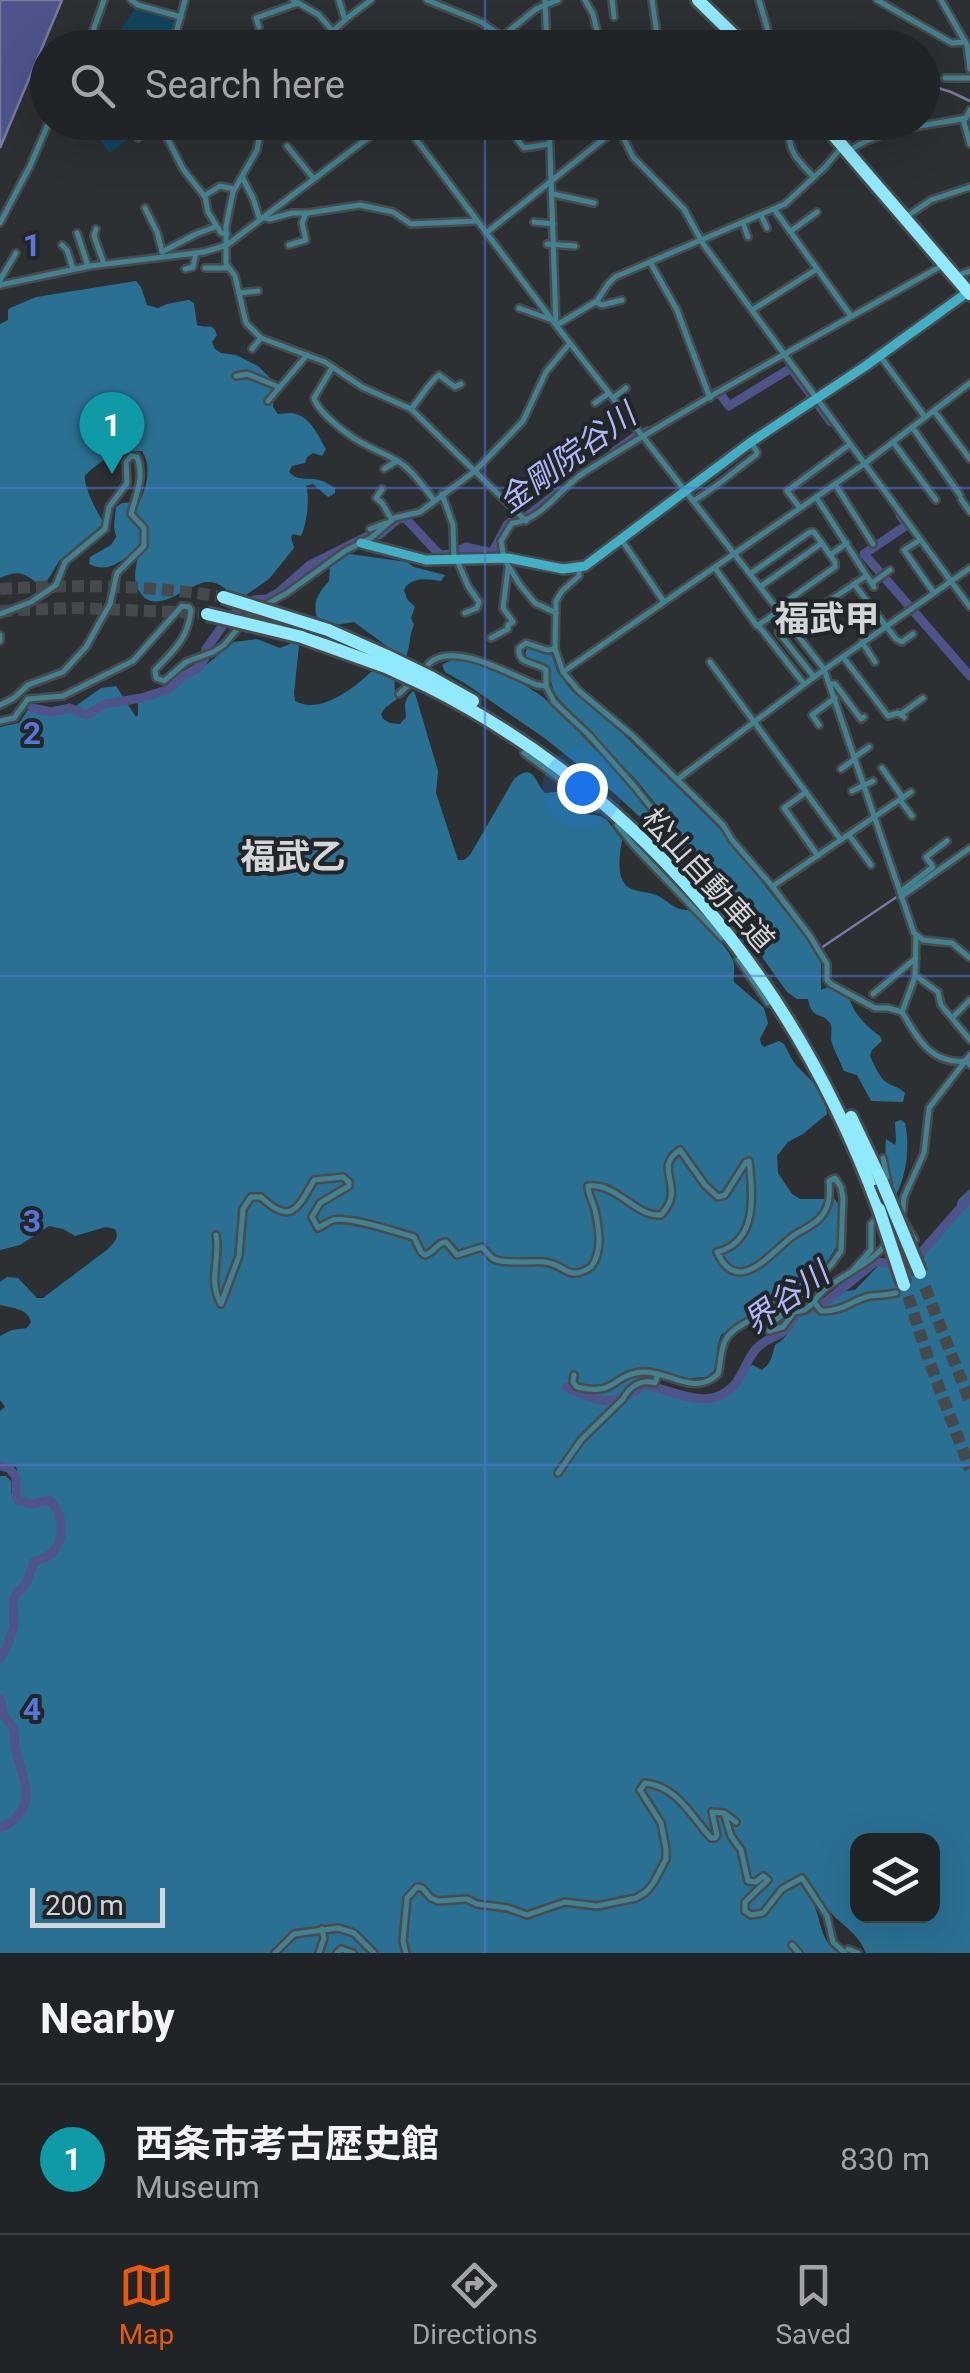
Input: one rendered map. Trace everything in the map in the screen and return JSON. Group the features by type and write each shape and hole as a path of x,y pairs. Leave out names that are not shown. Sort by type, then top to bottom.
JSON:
{"highway":[{"path":"698,0 729,30"},
{"path":"837,140 969,293"},
{"name":"松山自動車道","path":"220,597 328,630 492,713 568,766 630,818 695,884 738,935 786,1003 831,1078 882,1182 923,1280"},
{"name":"松山自動車道","path":"203,614 302,636 387,662"},
{"name":"松山自動車道","path":"428,682 584,787 636,833 718,921 767,987 809,1054 849,1134 879,1209 902,1292"}],"street":[{"path":"93,30 104,0"},
{"path":"177,30 186,0"},
{"path":"339,0 345,20"},
{"path":"335,30 372,0"},
{"path":"427,0 493,30"},
{"path":"534,0 558,0"},
{"path":"585,0 597,30"},
{"path":"612,0 614,17"},
{"path":"652,0 656,30"},
{"path":"760,0 768,30"},
{"path":"876,0 929,30"},
{"path":"941,0 967,44 970,64"},
{"path":"258,27 256,18 296,1 333,30"},
{"path":"137,2 180,17"},
{"path":"510,30 545,2"},
{"path":"545,2 546,30"},
{"path":"940,36 952,43 967,44"},
{"path":"944,78 970,78"},
{"path":"940,123 967,118 970,110"},
{"path":"963,119 970,144"},
{"path":"0,222 41,140"},
{"path":"168,140 182,168 204,196 215,226 220,233 227,234"},
{"path":"260,140 234,189 227,216 226,264 235,276 246,323 261,338 332,368 362,387 413,406 512,516 524,519"},
{"path":"16,257 0,284 227,245 365,140"},
{"path":"417,140 824,670 916,935 915,975 902,1012"},
{"path":"518,140 524,148 550,144"},
{"path":"550,140 555,323"},
{"path":"486,232 603,140"},
{"path":"627,140 633,157 684,209 701,241 970,606"},
{"path":"788,140 792,155 814,177"},
{"path":"555,323 596,302 615,277 786,204 845,149 868,140"},
{"path":"287,146 314,179"},
{"path":"242,177 262,219"},
{"path":"204,196 220,186 234,189"},
{"path":"905,218 931,200 970,187"},
{"path":"552,196 591,204"},
{"path":"262,219 360,205 396,214 411,224 477,220"},
{"path":"144,208 157,232 160,255"},
{"path":"774,210 852,317"},
{"path":"790,232 816,212"},
{"path":"289,246 306,240 302,223 306,213"},
{"path":"762,215 766,228"},
{"path":"534,222 553,224"},
{"path":"743,223 748,237"},
{"path":"160,255 215,226"},
{"path":"96,229 96,243 104,264"},
{"path":"77,234 88,266"},
{"path":"550,244 575,246"},
{"path":"62,245 73,269"},
{"path":"185,269 193,267 196,253"},
{"path":"650,262 677,310 710,398"},
{"path":"524,519 579,475 642,435 944,264"},
{"path":"205,268 229,268"},
{"path":"751,310 817,269"},
{"path":"955,277 970,271"},
{"path":"13,281 15,290"},
{"path":"238,293 258,291"},
{"path":"362,544 418,559 528,561 563,570 579,568 751,442 969,293"},
{"path":"596,302 602,305 622,300"},
{"path":"520,308 555,323"},
{"path":"252,349 261,338"},
{"path":"0,721 14,718 28,700 64,696 133,661 182,606 191,610 185,634 176,650 155,670 156,678 164,681 186,662 224,644 251,613 287,593 345,551 362,544 390,516 420,512 474,471 523,421 546,372 570,343"},
{"path":"268,401 307,356"},
{"path":"880,356 925,418"},
{"path":"332,368 314,398 315,404 364,444 410,470 434,500"},
{"path":"236,376 247,374 282,386"},
{"path":"413,406 438,375 456,387 460,384"},
{"path":"563,672 864,464 970,383"},
{"path":"595,403 626,388"},
{"path":"413,406 414,394"},
{"path":"934,411 970,460"},
{"path":"912,427 970,512"},
{"path":"693,501 720,486 756,455 751,442"},
{"path":"893,442 936,500"},
{"path":"800,508 787,491 849,445"},
{"path":"0,614 31,602 56,585 62,565 106,528 108,507 127,483 126,462 131,456 138,457 139,489 131,514 144,528 144,546 117,573 114,594 96,633 63,672 28,684 0,705"},
{"path":"384,469 396,461"},
{"path":"835,484 873,544"},
{"path":"382,489 376,498 390,516"},
{"path":"442,494 453,525 452,550 479,602 477,608 465,613"},
{"path":"816,497 873,585 890,570"},
{"path":"512,516 524,519"},
{"path":"512,516 500,546 506,562 535,602 556,613"},
{"path":"372,532 378,548"},
{"path":"750,574 810,532 814,532 835,562 835,568 758,625"},
{"path":"620,538 664,602"},
{"path":"920,540 904,550 934,593"},
{"path":"760,587 822,543"},
{"path":"830,554 847,543"},
{"path":"491,638 513,622 503,608 506,562"},
{"path":"579,568 578,579 559,594 556,613 555,648 563,672 723,825 810,936 825,961 831,984 876,1008 902,1012 924,1048 947,1060 969,1060"},
{"path":"715,568 804,684"},
{"path":"778,610 839,568"},
{"path":"678,778 970,568"},
{"path":"814,677 780,634 779,627 866,576"},
{"path":"854,584 899,641 912,634"},
{"path":"862,642 876,662"},
{"path":"555,648 547,650 526,643 519,648 519,657 546,670 546,686 554,702 589,735 662,820 687,853 686,864"},
{"path":"399,694 432,661 459,655 546,686"},
{"path":"843,656 888,716 903,715 922,698"},
{"path":"710,662 841,840"},
{"path":"830,684 835,684 861,720 864,717"},
{"path":"819,725 812,715 835,698"},
{"path":"841,769 869,747"},
{"path":"524,753 614,822 670,879 722,938 790,1036"},
{"path":"882,768 912,816"},
{"path":"852,791 873,781"},
{"path":"806,792 784,808 818,856"},
{"path":"772,886 911,792"},
{"path":"849,834 871,865"},
{"path":"901,894 933,867 926,858 947,841"},
{"path":"901,894 970,848"},
{"path":"916,935 946,941 969,955"},
{"path":"874,994 916,958"},
{"path":"915,975 936,990 941,1006 970,1040"},
{"path":"953,1017 970,1000"},
{"path":"216,1235 213,1274 221,1304 236,1268 246,1201 261,1197 283,1213 303,1201 312,1181 343,1177 350,1186 316,1207 312,1217 318,1228 333,1220 382,1226 414,1237 425,1255 446,1242 457,1255 479,1247 496,1260 548,1262 576,1274 594,1264 600,1249 588,1186 613,1190 653,1215 661,1214 672,1198 668,1162 680,1150 718,1197 728,1192 746,1162 750,1163 752,1210 736,1243 717,1252 726,1266 740,1272 760,1265 795,1234 817,1221 831,1197 829,1180 835,1178 844,1198 840,1251 799,1302 773,1322 769,1331 783,1327 794,1312 805,1310 822,1292 874,1259 902,1219 904,1197 924,1154 929,1108 969,1060"},
{"path":"852,1271 871,1250 871,1224 888,1206 888,1177 883,1158"},
{"path":"902,1219 914,1240"},
{"path":"814,1303 826,1312 864,1298 902,1292"},
{"path":"574,1374 577,1388 594,1390 609,1388 631,1374 645,1372 684,1383 714,1379 720,1371 722,1346 729,1335 761,1314 790,1308"},
{"path":"558,1472 581,1440 626,1392 644,1381 655,1383 658,1374"},
{"path":"406,1953 406,1906 410,1892 417,1887 434,1900 467,1900 527,1915 565,1902 597,1906 619,1903 646,1892 666,1860 666,1848 661,1824 640,1790 645,1783 658,1786 679,1800 713,1838 717,1835 712,1812 724,1813 736,1822"},
{"path":"724,1813 748,1880 753,1883 763,1876 767,1878 767,1883 746,1902 745,1911 762,1913 782,1889 803,1878 827,1916 833,1942 846,1951 858,1953"},
{"path":"272,1953 294,1934 322,1929 348,1930 374,1953"},
{"path":"319,1953 324,1938 322,1929"},
{"path":"792,1945 799,1953"},
{"path":"337,1953 342,1949 352,1953"}],"shaded area":[{"path":"0,0 62,0 49,30 30,30 30,76 0,148"},
{"path":"136,7 176,21 173,30 120,30"},
{"path":"100,140 127,140 110,153"},
{"path":"136,281 147,305 158,308 189,300 194,303 197,325 212,327 217,335 212,342 215,349 258,366 275,383 273,407 278,414 294,413 306,419 326,449 322,456 313,453 289,472 325,482 335,488 335,493 328,497 313,484 306,486 307,511 301,536 293,534 294,548 269,579 246,595 208,582 165,600 149,600 137,586 138,557 133,553 107,567 89,564 90,557 111,545 116,537 116,507 139,502 142,496 148,470 142,451 110,456 85,476 103,524 60,560 47,581 38,584 16,573 0,578 0,324 8,320 10,308 36,297"},
{"path":"350,554 407,562 445,575 441,581 415,580 404,590 415,607 411,618 414,625 406,658 396,678 397,699 381,714 390,723 400,724 406,717 406,700 415,693 438,771 436,793 458,860 470,855 514,779 521,774 533,775 545,793 567,791 586,814 607,820 622,840 620,871 628,887 688,910 722,943 734,964 734,982 764,1008 768,1023 761,1044 784,1044 794,1063 824,1099 827,1114 788,1142 777,1156 778,1173 800,1199 834,1199 838,1203 839,1243 792,1303 754,1312 721,1335 715,1370 706,1377 680,1379 655,1372 654,1378 662,1388 671,1396 697,1402 729,1393 749,1366 762,1370 765,1367 775,1345 815,1303 855,1290 878,1266 907,1270 923,1261 926,1249 954,1218 958,1200 970,1189 970,1953 866,1953 854,1934 817,1901 814,1905 826,1939 840,1953 0,1953 0,1476 11,1481 14,1496 19,1496 20,1488 16,1467 0,1463 0,1411 5,1407 0,1400 0,1336 27,1328 31,1322 23,1311 0,1305 0,1282 7,1277 18,1278 37,1298 43,1298 108,1249 117,1235 115,1229 106,1227 75,1236 49,1226 20,1245 0,1250 0,727 19,723 28,710 50,715 70,710 101,688 116,686 136,717 138,697 155,696 174,688 234,642 257,639 280,648 295,642 299,646 295,701 315,705 336,698 372,671 387,674 392,650 354,622 335,625 317,617 319,593 329,581 330,566"},
{"path":"528,647 552,655 557,671 571,690 623,734 721,830 806,938 821,963 821,990 838,983 846,987 856,1013 880,1036 882,1041 870,1056 883,1080 905,1093 903,1102 871,1101 857,1075 844,1071 832,1043 829,1022 814,1013 808,999 797,999 787,992 709,888 688,845 638,782 558,698 549,669 527,658"},
{"path":"451,660 500,673 544,698 632,790 680,854 615,794 543,737 445,672 442,665"},
{"path":"895,1122 905,1123 907,1151 896,1195 892,1194 887,1166 886,1139 895,1145"}],"waterway":[{"path":"940,89 970,101"},
{"name":"金剛院谷川","path":"713,394 718,391 729,406 791,368 831,422"},
{"name":"金剛院谷川","path":"614,452 648,431"},
{"name":"金剛院谷川","path":"32,708 51,712 70,708 86,715 105,704 167,690 199,667 206,649 239,609 278,593 310,565 370,535 379,535 399,518 406,519 440,555 466,547 492,553 507,525 514,519 521,521 561,490"},
{"name":"金剛院谷川","path":"900,515 907,525 864,554 970,676"},
{"path":"954,857 970,845"},
{"path":"821,948 898,896"},
{"name":"界谷川","path":"566,1387 606,1401 645,1385 692,1398 714,1398 725,1393 738,1380 755,1350 786,1329 796,1314 822,1305 875,1262 914,1259 970,1197"},
{"path":"0,1466 9,1468 16,1477 19,1501 32,1504 49,1500 53,1504 61,1529 54,1551 34,1562 26,1584 16,1594 14,1626 0,1659"},
{"path":"0,1699 13,1728 26,1795 20,1813 0,1828"}],"tunnel":[{"path":"0,589 109,586 217,596"},
{"path":"0,611 75,608 199,613"},
{"path":"925,1287 970,1402"},
{"path":"908,1296 970,1469"}],"place":[{"name":"西条市考古歴史館","path":"112,474"}],"district":[{"name":"福武甲","path":"827,619"},
{"name":"福武乙","path":"293,857"}]}
